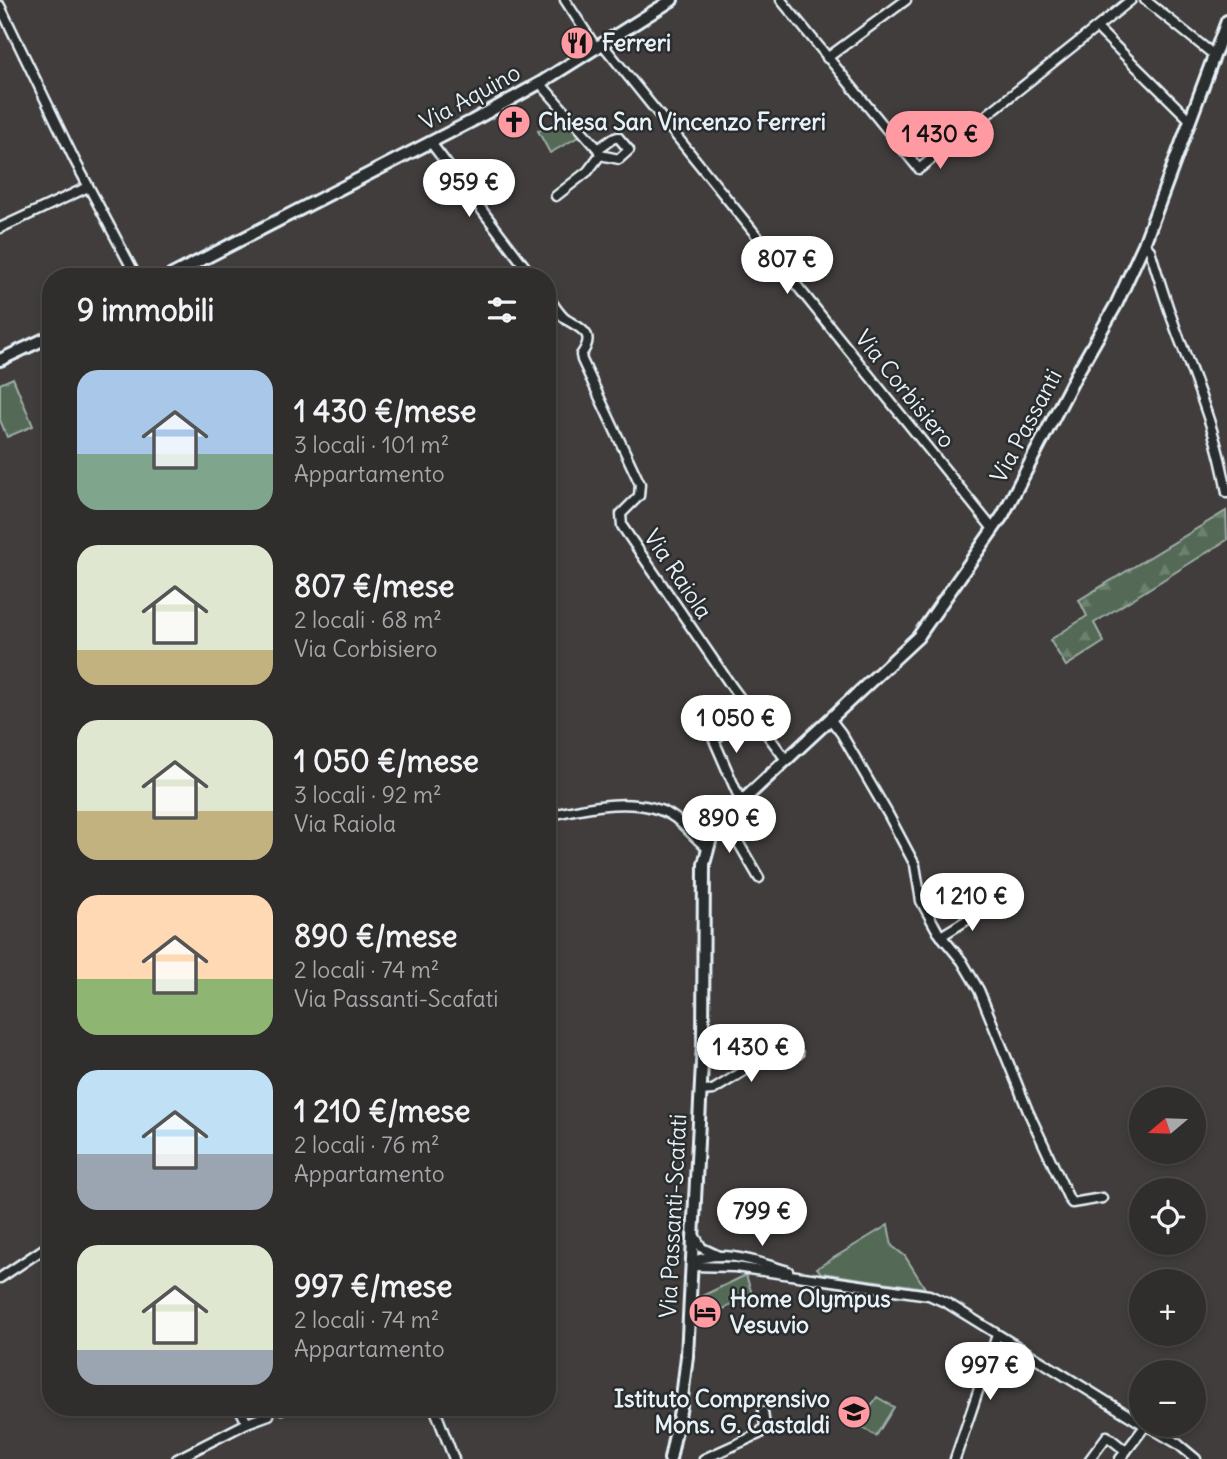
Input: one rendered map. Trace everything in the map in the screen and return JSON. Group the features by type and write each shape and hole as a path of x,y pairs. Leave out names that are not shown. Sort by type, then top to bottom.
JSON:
{"street":[{"name":"Via Corbisiero","path":"565,0 600,47 993,529"},
{"name":"Via Aquino","path":"186,268 431,143 540,83 672,0"},
{"path":"780,0 919,169 1131,0"},
{"path":"827,58 906,0"},
{"path":"1145,0 1214,55"},
{"path":"0,6 88,187 132,268"},
{"name":"Via Passanti","path":"761,785 918,637 1003,515 1116,305 1144,244 1227,22"},
{"path":"1101,33 1189,119"},
{"path":"540,83 599,152 588,170 556,196"},
{"path":"431,143 525,268"},
{"path":"0,228 88,187"},
{"path":"1144,244 1150,250 1205,407 1221,456 1227,493"},
{"name":"Via Raiola","path":"556,307 566,320 575,323 587,336 588,344 581,355 582,360 640,484 639,496 621,514 619,520 622,526 750,712 787,761"},
{"path":"0,360 42,340"},
{"path":"741,802 714,740 750,712"},
{"path":"831,720 888,814 915,865 921,901 941,936 962,961 979,990 1028,1111 1069,1199 1072,1203 1102,1198"},
{"name":"Via Passanti-Scafati","path":"670,1459 681,1406 687,1356 701,1091 704,1003 703,881 706,848 716,827 761,785"},
{"path":"556,814 615,803 649,808 673,817 706,848"},
{"path":"724,818 759,878"},
{"path":"941,936 988,907"},
{"path":"701,1091 713,1090 765,1059 773,1056 788,1059 798,1054"},
{"path":"693,1233 702,1248 722,1257"},
{"path":"0,1278 42,1250"},
{"path":"692,1264 722,1257 746,1258 797,1274"},
{"path":"692,1264 797,1274 929,1295 947,1303 1129,1415"},
{"path":"955,1459 997,1335"},
{"path":"704,1459 759,1434 765,1426 762,1412"},
{"path":"244,1416 247,1423"},
{"path":"177,1459 266,1416"},
{"path":"437,1416 454,1459"},
{"path":"1090,1459 1107,1436 1123,1455 1135,1437"},
{"path":"1166,1437 1196,1459"}],"green space":[{"path":"566,116 580,136 550,153 538,131"},
{"path":"13,378 33,426 7,437 0,420 0,384"},
{"path":"1226,511 1227,540 1094,623 1104,642 1066,666 1050,640 1087,616 1079,600"},
{"path":"888,1225 892,1246 905,1256 925,1288 821,1273 817,1268"},
{"path":"746,1275 752,1294 697,1323 698,1298"},
{"path":"877,1397 894,1407 876,1436 859,1425"}],"place":[{"name":"Ferreri","path":"577,43"},
{"name":"Chiesa San Vincenzo Ferreri","path":"514,122"},
{"name":"Home Olympus Vesuvio","path":"705,1312"},
{"name":"Istituto Comprensivo Mons. G. Castaldi","path":"854,1412"}]}
